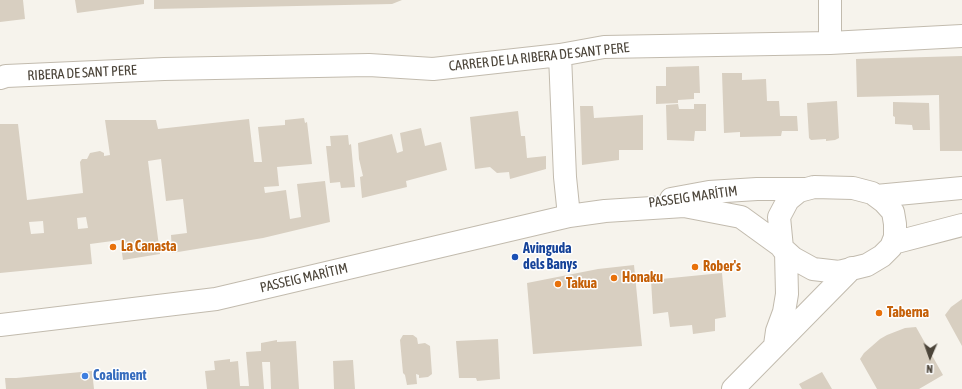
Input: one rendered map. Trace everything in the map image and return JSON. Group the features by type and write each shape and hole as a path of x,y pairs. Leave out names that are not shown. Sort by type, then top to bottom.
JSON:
{"street":[{"path":"830,0 830,43"},
{"name":"CARRER DE LA RIBERA DE SANT PERE","path":"164,69 369,65 434,69 560,55 604,47 830,43 962,36"},
{"path":"560,55 565,177 569,216"},
{"name":"RIBERA DE SANT PERE","path":"0,78 6,76 164,69"},
{"path":"774,346 777,331 784,312 787,294 784,249 779,217 788,200 799,191 814,187 853,188 872,193 884,202 893,212 895,237 891,247 882,256 867,265 839,272 813,269 793,258 784,249"},
{"path":"876,196 962,188"},
{"name":"PASSEIG MARÍTIM","path":"0,325 216,299 569,216 709,192 756,189 806,189"},
{"name":"PASSEIG MARÍTIM","path":"605,211 684,206 741,217 784,249"},
{"path":"893,242 962,225"},
{"path":"733,389 852,268"}],"building":[{"path":"0,0 23,0 25,19 0,22"},
{"path":"75,0 144,0 144,4 77,13"},
{"path":"154,0 402,0 392,4 154,9"},
{"path":"962,56 962,151 940,151 939,95 857,97 856,59"},
{"path":"699,66 700,93 694,93 694,99 678,100 678,103 656,104 656,86 666,86 666,67"},
{"path":"722,73 742,73 742,80 766,79 767,101 779,101 780,116 797,116 798,131 782,131 781,136 740,137 740,132 724,133"},
{"path":"837,101 839,138 826,141 826,139 811,140 809,138 807,103"},
{"path":"893,102 929,103 930,130 913,130 912,125 895,124 895,117 893,116"},
{"path":"678,104 679,109 694,109 694,104 706,104 706,131 695,131 694,141 667,140 666,105"},
{"path":"580,106 593,106 594,118 643,115 643,150 619,150 619,160 582,165"},
{"path":"518,111 521,136 525,136 527,158 546,156 546,169 510,179 509,172 497,173 490,167 475,169 470,117"},
{"path":"304,118 305,123 307,122 312,164 277,167 279,186 264,187 265,193 286,190 290,219 301,217 297,184 325,181 330,222 263,238 172,253 171,235 187,233 183,199 166,201 161,159 148,161 160,254 123,260 120,240 90,244 92,264 0,273 0,124 18,124 27,200 83,193 80,162 82,159 87,159 90,153 100,151 104,153 104,156 110,155 105,120 156,120 158,129 249,119 254,162 262,162 258,127 285,125 285,120","holes":["86,217 88,228 78,229 77,218","43,221 44,233 31,234 29,222"]},
{"path":"421,128 425,146 441,142 447,170 406,181 407,187 362,198 360,177 363,176 359,159 358,143 392,134 397,153 403,151 400,133"},
{"path":"348,135 349,145 351,144 355,187 341,188 340,182 330,183 326,146 331,146 330,136"},
{"path":"634,265 642,346 533,354 527,283 598,269"},
{"path":"722,273 726,317 715,319 715,331 693,334 692,325 670,327 668,312 653,314 651,280"},
{"path":"962,299 962,346 945,315 951,307"},
{"path":"916,327 943,375 919,389 877,389 860,359 864,353 887,335 905,328"},
{"path":"403,335 413,335 417,338 418,344 425,343 430,346 432,374 428,377 419,378 419,375 416,374 417,384 407,385 405,375 403,373 400,340"},
{"path":"498,339 500,379 477,381 476,378 459,378 456,341"},
{"path":"277,340 277,342 296,341 299,389 271,389 270,362 262,362 264,389 207,389 205,371 215,370 214,361 230,359 230,362 238,361 240,386 249,386 246,352 261,351 261,343"},
{"path":"353,360 355,389 334,389 333,361"},
{"path":"92,371 94,389 6,389 5,378"},
{"path":"822,372 832,389 802,389 799,384"}],"place":[{"name":"La Canasta","path":"113,247"},
{"name":"Avinguda dels Banys","path":"515,257"},
{"name":"Rober's","path":"695,267"},
{"name":"Honaku","path":"614,278"},
{"name":"Takua","path":"558,284"},
{"name":"Taberna","path":"879,313"},
{"name":"Coaliment","path":"85,376"}]}
